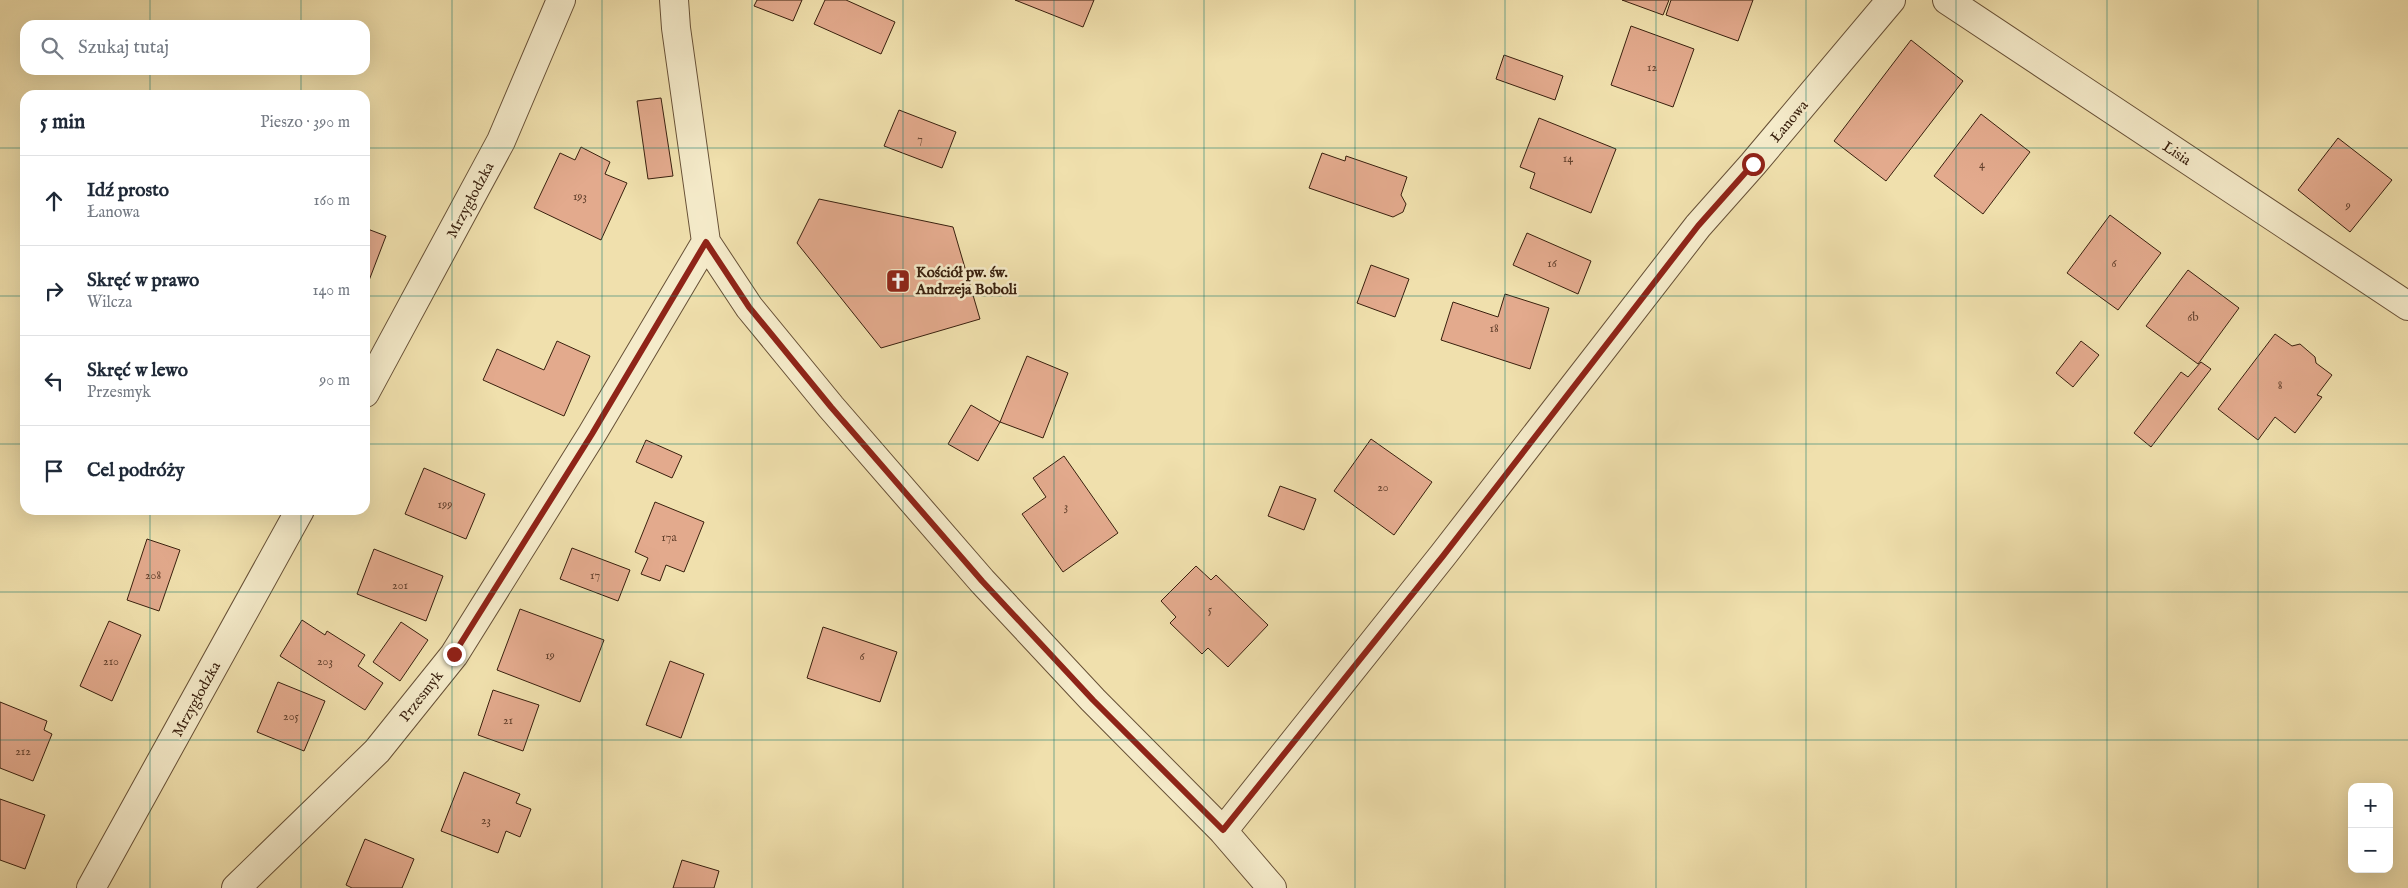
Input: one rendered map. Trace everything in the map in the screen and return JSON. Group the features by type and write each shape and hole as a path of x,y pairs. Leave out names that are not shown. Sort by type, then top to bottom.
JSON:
{"street":[{"name":"Mrzygłodzka","path":"370,384 501,142 561,0"},
{"path":"674,0 676,28 706,242 749,307 831,407 982,581 1093,700 1223,830 1272,888"},
{"name":"Łanowa","path":"1223,830 1437,563 1698,226 1753,164 1891,0"},
{"name":"Lisia","path":"1947,0 2408,306"},
{"name":"Przesmyk","path":"236,888 377,751 454,654 592,434 706,242"},
{"name":"Mrzygłodzka","path":"91,888 297,515"}],"building":[{"path":"757,0 802,0 793,21 754,6"},
{"path":"825,0 846,0 895,22 881,54 814,24"},
{"path":"1015,0 1094,0 1083,27"},
{"path":"1622,0 1669,0 1663,15"},
{"path":"1671,0 1753,0 1738,41 1666,15"},
{"path":"1631,26 1694,49 1673,107 1611,85"},
{"path":"1911,40 1963,81 1886,181 1834,141"},
{"path":"1504,55 1563,76 1555,100 1496,79"},
{"path":"661,98 673,176 648,179 637,101"},
{"path":"899,110 956,132 942,168 884,146"},
{"path":"1981,114 2030,152 1983,214 1934,176"},
{"path":"1539,118 1616,149 1591,213 1530,188 1535,173 1520,167"},
{"path":"2338,138 2392,180 2350,232 2298,190"},
{"path":"581,147 610,162 605,174 627,183 601,240 534,208 560,153 575,160"},
{"path":"1322,153 1345,161 1346,156 1407,177 1401,195 1406,204 1403,212 1393,217 1309,188"},
{"name":"Kościół pw. św. Andrzeja Boboli","path":"819,199 953,227 980,319 881,348 797,243"},
{"path":"2110,215 2161,253 2118,310 2067,273"},
{"path":"370,230 386,236 370,278"},
{"path":"1527,233 1591,261 1578,294 1513,265"},
{"path":"1371,265 1409,279 1395,317 1357,303"},
{"path":"2188,270 2239,308 2198,364 2146,326"},
{"path":"1505,294 1549,308 1530,369 1441,340 1453,302 1498,317"},
{"path":"2275,334 2292,346 2300,344 2315,357 2316,363 2332,375 2317,395 2322,397 2295,433 2275,417 2258,440 2218,409"},
{"path":"557,341 590,356 564,416 483,380 497,349 544,370"},
{"path":"2081,341 2099,355 2073,387 2056,373"},
{"path":"1027,356 1068,373 1043,438 1000,422"},
{"path":"2201,362 2211,369 2151,447 2134,433 2181,372 2188,377"},
{"path":"971,405 1000,422 978,461 948,444"},
{"path":"1371,439 1432,482 1394,535 1334,491"},
{"path":"646,440 682,456 672,478 636,462"},
{"path":"1064,456 1118,533 1063,572 1022,514 1046,497 1033,478"},
{"path":"424,468 485,494 466,539 405,514"},
{"path":"1280,486 1316,499 1304,530 1268,516"},
{"path":"655,502 704,522 684,572 666,565 660,581 641,574 648,558 635,552"},
{"path":"147,539 180,550 159,611 127,600"},
{"path":"572,548 630,570 618,601 560,579"},
{"path":"374,549 443,576 426,621 357,594"},
{"path":"1196,566 1211,580 1216,575 1268,625 1228,667 1208,648 1202,654 1170,623 1176,617 1161,601"},
{"path":"520,609 604,640 580,702 497,670"},
{"path":"302,620 325,635 327,631 365,655 358,666 383,683 365,710 280,656"},
{"path":"109,621 141,635 112,701 80,686"},
{"path":"401,622 428,640 400,681 373,662"},
{"path":"823,627 897,652 880,702 807,678"},
{"path":"670,661 704,674 681,738 646,725"},
{"path":"278,682 325,701 304,751 257,732"},
{"path":"493,690 539,705 523,751 478,735"},
{"path":"0,702 47,721 44,730 52,734 33,781 0,768"},
{"path":"464,772 520,794 516,803 531,809 520,837 506,831 498,853 441,831"},
{"path":"0,799 45,815 25,869 0,860"},
{"path":"365,839 414,859 402,888 352,888 346,885"},
{"path":"682,860 719,871 714,888 673,888"}],"place":[{"name":"Kościół pw. św. Andrzeja Boboli","path":"898,281"}],"route":[{"path":"454,654 592,434 706,242 749,307 831,407 982,581 1093,700 1223,830 1443,556 1698,226 1753,164"}]}
